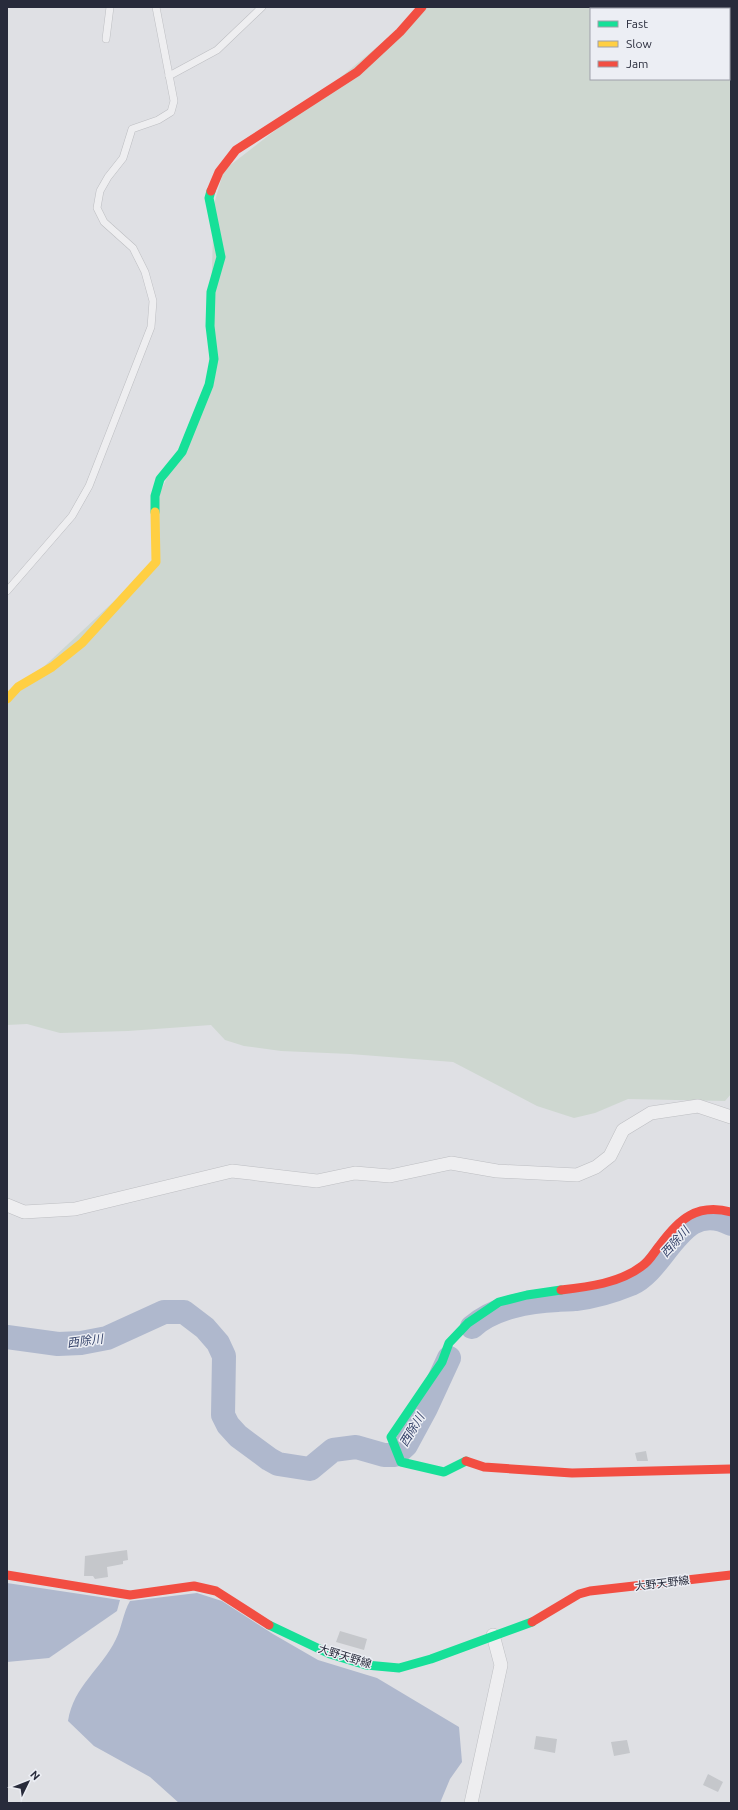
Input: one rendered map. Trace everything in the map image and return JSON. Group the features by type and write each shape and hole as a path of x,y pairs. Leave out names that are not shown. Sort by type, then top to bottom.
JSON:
{"street":[{"path":"7,699 18,687 52,666 82,643 156,562 156,496 160,479 182,452 208,385 214,359 210,326 211,292 220,257 209,198 210,190 224,164 236,150 357,72 400,32 422,7"},
{"path":"7,1205 24,1212 75,1209 232,1171 317,1181 355,1173 390,1176 451,1163 497,1171 577,1175 596,1167 610,1156 623,1130 651,1113 698,1106 731,1117"},
{"path":"731,1212 706,1209 687,1215 677,1223 647,1262 628,1275 586,1287 527,1295 499,1302 468,1323 449,1343 442,1362 391,1437 401,1462 444,1472 466,1461 484,1466 572,1473 731,1469"},
{"name":"大野天野線","path":"7,1575 130,1595 194,1586 216,1591 278,1630 330,1654 366,1665 399,1668 431,1659 493,1635 533,1622 579,1594 590,1591 731,1575"},
{"path":"471,1803 501,1665 493,1635"}],"lane":[{"path":"106,38 110,7"},
{"path":"7,591 72,516 89,486 151,327 153,301 145,272 133,248 104,222 97,208 100,191 108,177 124,158 132,129 158,120 171,112 174,101 156,7"},
{"path":"169,76 217,50 262,7"}],"shaded area":[{"path":"425,7 731,7 731,1094 725,1101 628,1099 595,1113 574,1118 537,1106 453,1062 350,1054 281,1051 244,1046 225,1040 211,1025 128,1031 60,1033 27,1024 7,1025 7,701 156,562 158,497 208,390 214,204 224,170 299,112"}],"water":[{"path":"7,1583 120,1600 117,1611 49,1658 7,1662"},
{"path":"197,1593 222,1601 273,1634 318,1660 377,1678 459,1727 462,1762 450,1779 440,1803 179,1803 150,1777 94,1746 68,1721 71,1708 82,1687 110,1650 120,1630 130,1601"}],"building":[{"path":"646,1451 648,1461 637,1461 635,1453"},
{"path":"127,1550 128,1560 123,1561 123,1564 107,1567 108,1577 95,1579 93,1576 84,1576 85,1556"},
{"path":"340,1631 367,1639 364,1650 336,1642"},
{"path":"536,1736 557,1739 555,1753 534,1749"},
{"path":"627,1740 630,1753 614,1756 611,1742"},
{"path":"708,1774 723,1782 718,1792 703,1785"}],"waterway":[{"name":"西除川","path":"472,1327 490,1315 512,1307 535,1302 590,1297 631,1284 644,1276 687,1227 699,1220 714,1218 731,1224"},
{"name":"西除川","path":"7,1337 58,1344 81,1343 107,1338 164,1312 184,1312 205,1328 218,1343 224,1356 223,1415 228,1425 238,1436 278,1464 310,1469 333,1450 356,1447 384,1455 395,1455 406,1445 426,1408 449,1358"}],"traffic: fast":[{"path":"155,512 155,496 160,479 182,452 209,385 214,359 210,326 211,292 221,257 209,198 211,191"},
{"path":"466,1461 444,1472 401,1462 391,1437 442,1362 449,1343 468,1323 499,1302 527,1295 561,1290"},
{"path":"269,1625 330,1654 366,1665 399,1668 431,1659 532,1622"}],"traffic: slow":[{"path":"7,699 18,687 52,667 82,643 156,562 155,512"}],"traffic: jam":[{"path":"211,191 219,172 236,150 357,72 400,32 422,7"},
{"path":"561,1290 603,1283 633,1272 645,1264 674,1228 690,1215 708,1210 731,1212"},
{"path":"466,1461 484,1467 572,1473 731,1469"},
{"path":"7,1575 130,1595 194,1586 216,1591 269,1625"},
{"path":"532,1622 579,1594 590,1591 731,1575"}]}
